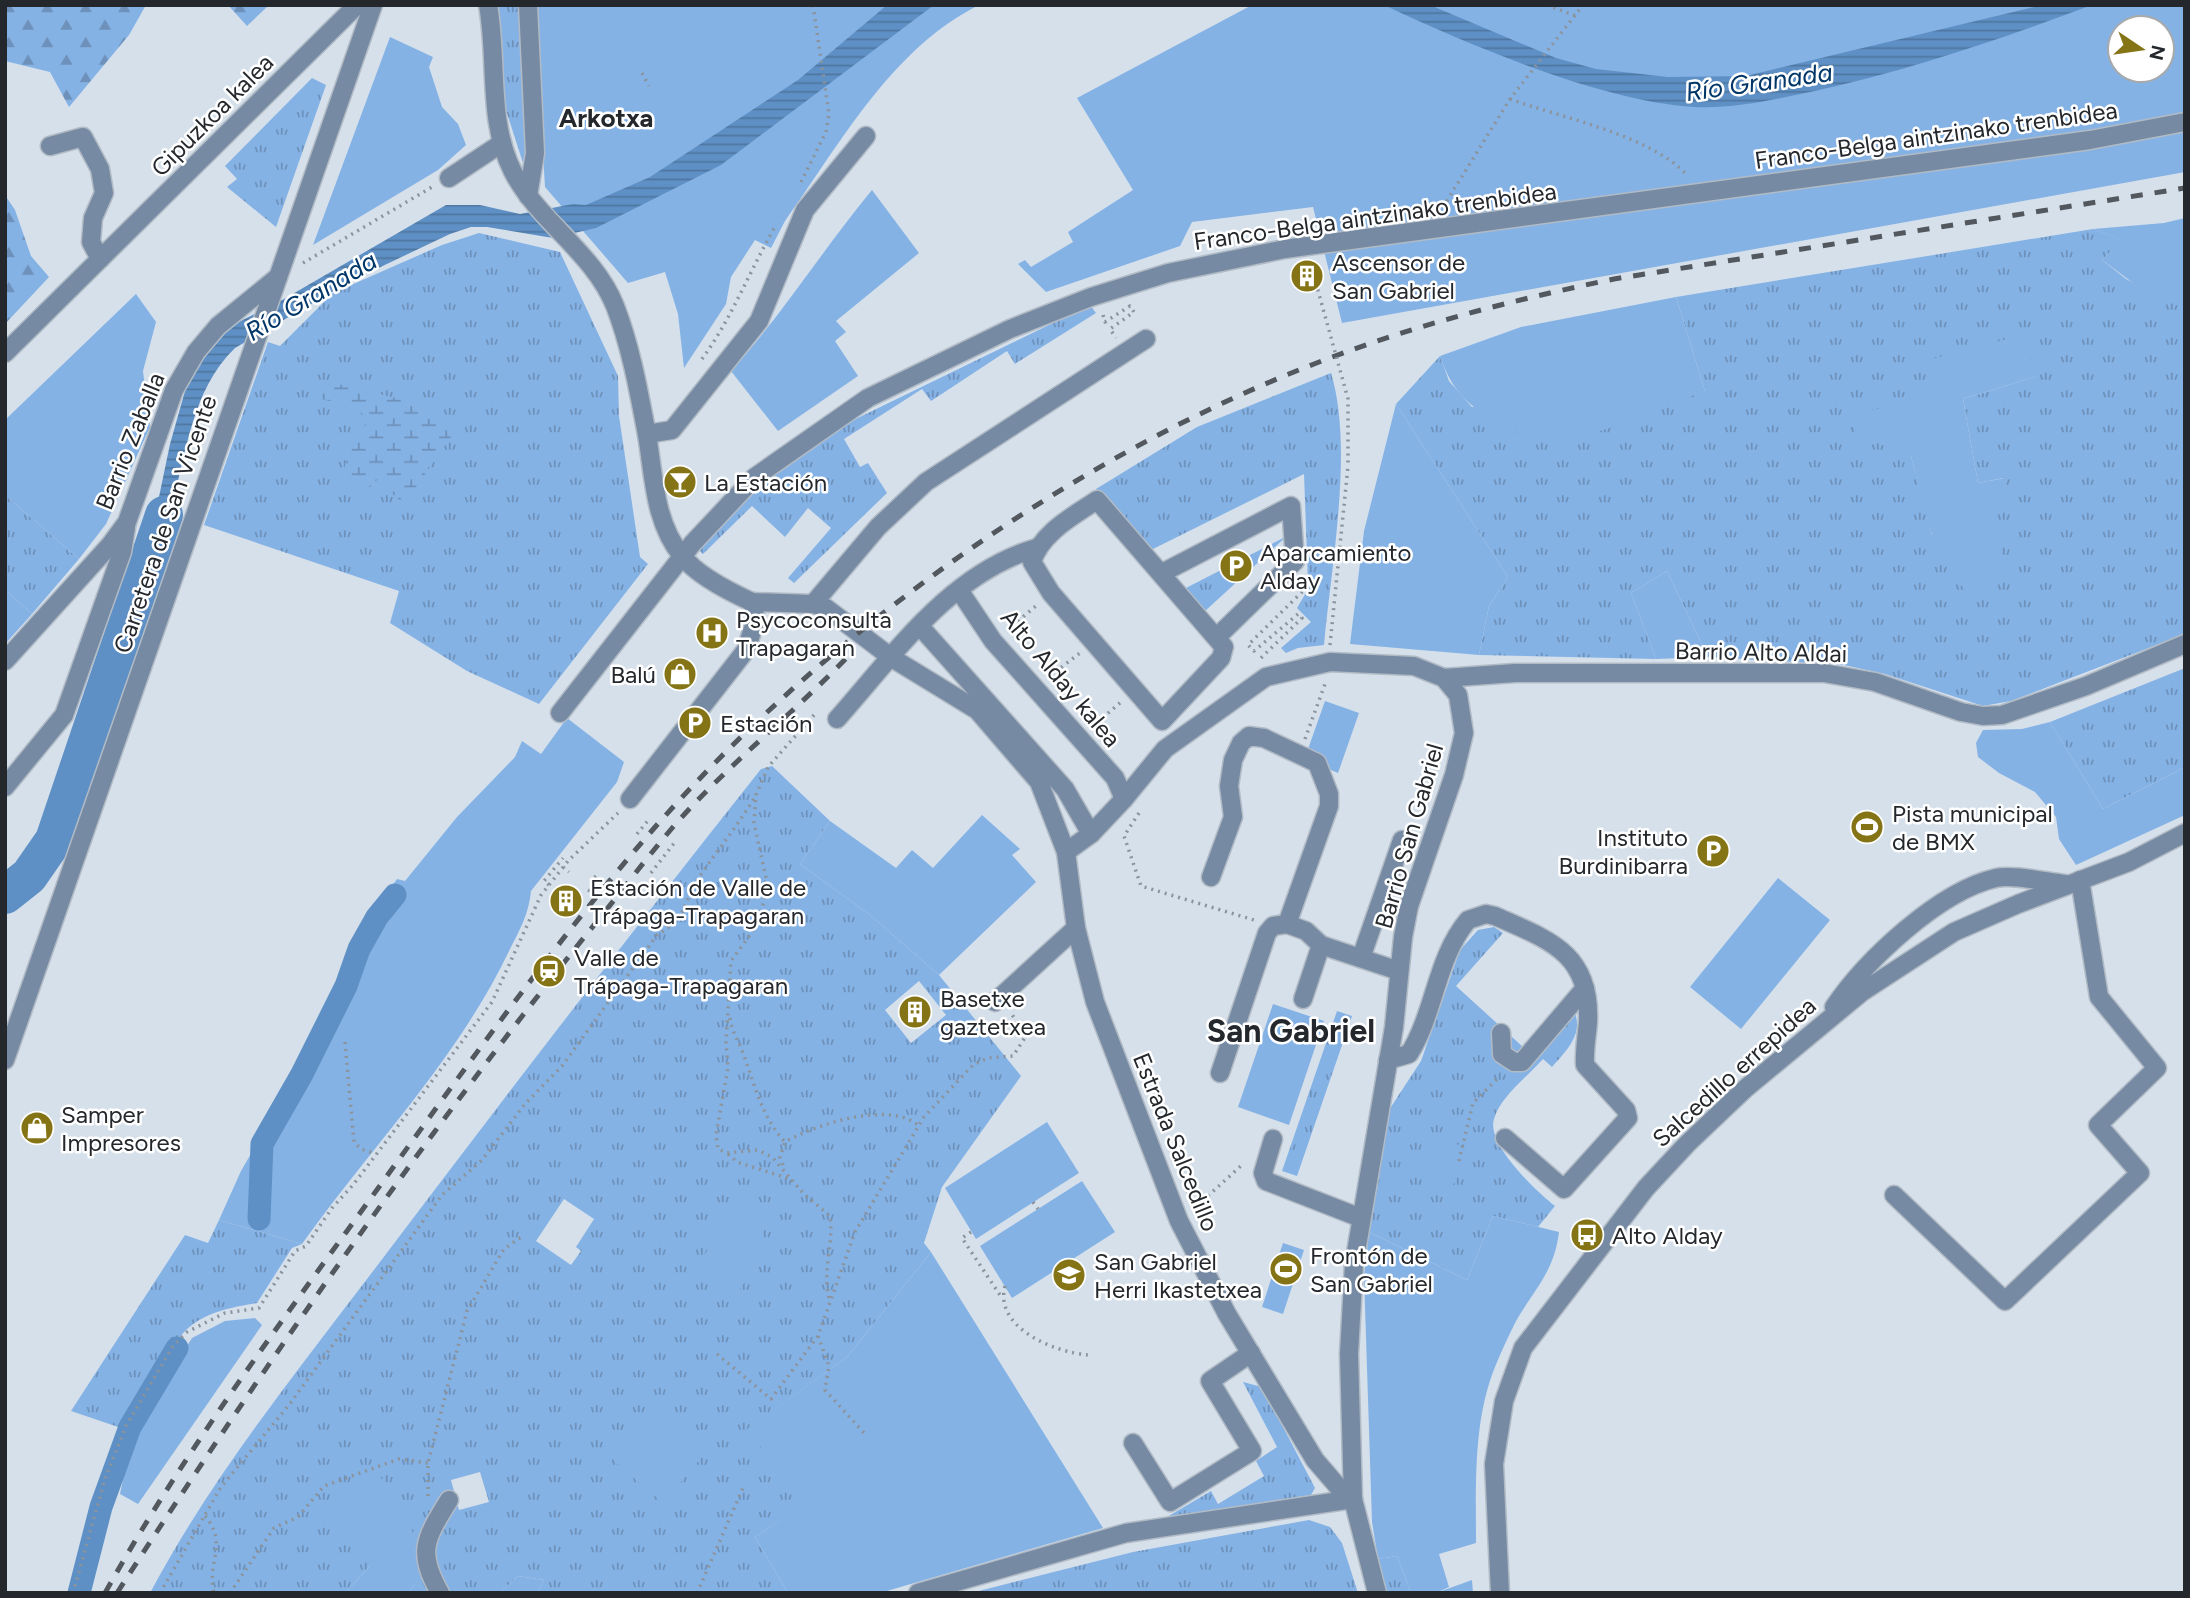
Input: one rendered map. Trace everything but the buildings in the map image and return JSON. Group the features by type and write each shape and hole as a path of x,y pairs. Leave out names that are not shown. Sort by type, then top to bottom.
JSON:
{"street":[{"name":"Gipuzkoa kalea","path":"5,353 357,5"},
{"name":"Carretera de San Vicente","path":"5,1060 373,5"},
{"path":"488,5 502,143 512,170 528,196 587,262 614,304 628,346 647,434 658,507 682,557 750,595 813,604 878,527 926,482 1146,339"},
{"path":"528,5 535,153 528,196"},
{"name":"Franco-Belga aintzinako trenbidea","path":"560,713 682,557 755,477 868,398 1010,329 1119,289 1226,259 2090,140 2185,122"},
{"path":"647,434 673,430 759,321 804,211 866,135"},
{"path":"50,146 83,137 100,169 104,193 93,218 91,242 100,260"},
{"path":"449,178 502,143"},
{"name":"Barrio Zaballa","path":"5,661 110,545 127,522 174,390 196,352 218,326 278,277"},
{"path":"837,719 923,619 959,590 1019,553 1036,548 1063,522 1097,499 1218,636 1224,647 1221,658 1162,721"},
{"path":"1162,573 1291,506 1295,561 1218,636"},
{"path":"5,787 64,715 122,552 127,522"},
{"path":"1036,548 1032,562 1051,593 1162,721 1164,749"},
{"name":"Alto Alday kalea","path":"959,590 993,641 1115,778 1124,799"},
{"path":"630,799 746,650 756,619 750,595"},
{"name":"Estrada Salcedillo","path":"813,604 826,608 892,658 977,710 1039,782 1066,852 1076,928 1101,1021 1179,1220 1251,1353 1315,1460 1340,1489 1353,1499"},
{"path":"925,632 1065,789 1090,834"},
{"name":"Barrio Alto Aldai","path":"1444,678 1515,673 1824,673 1875,682 1961,712 1983,716 2002,715 2086,686 2185,644"},
{"path":"1066,852 1090,834 1124,799 1164,749 1266,677 1330,662 1414,666 1444,678"},
{"name":"Barrio San Gabriel","path":"1353,1499 1349,1354 1354,1264 1360,1218 1388,1060 1409,906 1454,775 1464,733 1458,695 1444,678"},
{"path":"1212,877 1233,817 1228,786 1233,760 1241,743 1249,736 1264,738 1317,763 1329,794 1329,806 1280,925 1267,933 1220,1073"},
{"name":"Salcedillo errepidea","path":"1500,1593 1494,1464 1504,1401 1523,1348 1577,1274 1646,1188 1687,1143 1745,1088 1861,992 1954,932 2129,862 2185,833"},
{"name":"Barrio San Gabriel","path":"1361,958 1402,841"},
{"path":"1822,1024 1868,963 1953,897 1997,877 2074,882 2099,997 2157,1068 2098,1125 2140,1173 2005,1301 1894,1195"},
{"path":"1388,1060 1400,1059 1409,1054 1418,1039 1448,953 1461,928 1476,916 1495,916 1555,945 1572,959 1585,988 1588,1020 1585,1065 1626,1110 1628,1118 1564,1189 1505,1138"},
{"name":"Barrio San Gabriel","path":"1280,925 1306,931 1321,945 1399,971"},
{"path":"1001,996 1076,928"},
{"path":"1303,999 1321,945"},
{"path":"1502,1034 1502,1054 1514,1062 1522,1062 1585,988"},
{"path":"1273,1139 1263,1173 1266,1181 1360,1218"},
{"path":"1133,1443 1170,1502 1252,1451 1210,1381 1251,1353"},
{"path":"918,1593 1125,1533 1353,1499 1377,1593"},
{"path":"440,1593 429,1573 425,1554 427,1537 449,1500"}],"path":[{"path":"797,188 826,132 829,114 813,5"},
{"path":"1547,5 1576,16"},
{"path":"1429,230 1510,99 1583,5"},
{"path":"642,73 649,86"},
{"path":"1510,99 1623,137 1660,155 1682,170 1696,185 1699,194"},
{"path":"278,277 449,178"},
{"path":"694,369 724,327 745,280 778,223"},
{"path":"1314,276 1349,399 1348,466 1330,662"},
{"path":"1119,289 1123,300 1101,316 1105,322 1130,306 1134,312 1110,329 1125,353"},
{"path":"1266,677 1261,658 1302,618 1298,614 1254,650 1248,645 1304,590 1286,570"},
{"path":"993,641 1051,593"},
{"path":"1035,689 1092,642"},
{"path":"1078,739 1136,690"},
{"path":"1299,753 1322,699"},
{"path":"160,1593 221,1487 289,1405 442,1195 482,1160 525,1104 562,1066 657,935 671,927 685,912 699,878 735,831 756,795 768,767 814,715"},
{"path":"756,795 754,823 766,878 764,902 752,932 731,961 728,1068 716,1135 718,1149 737,1162 790,1179"},
{"path":"73,1593 105,1479 127,1426 173,1346 187,1332 225,1313 259,1308 295,1251 306,1246 332,1208 492,1002 541,895 563,867 630,799"},
{"path":"637,834 650,818"},
{"path":"1124,836 1141,886 1280,925"},
{"path":"651,873 675,842"},
{"path":"549,885 544,881 563,858"},
{"path":"563,867 569,872"},
{"path":"717,1354 771,1399 818,1336 829,1298 855,1232 919,1126 973,1065 988,1058 1013,1056 1022,1044 1026,1035 1001,996"},
{"path":"729,1011 733,1035 742,1050 756,1097 775,1131 785,1142"},
{"path":"345,1042 354,1142 361,1149 376,1154"},
{"path":"1459,1161 1473,1103 1514,1062"},
{"path":"829,1298 826,1287 832,1231 830,1216 790,1179 780,1157 785,1142 817,1127 874,1115 894,1114 910,1118 919,1126"},
{"path":"727,1153 758,1150 784,1167"},
{"path":"1205,1232 1198,1205 1242,1169 1246,1157"},
{"path":"1033,1202 1038,1209"},
{"path":"971,1232 962,1238 1002,1298 1005,1311 1013,1323 1074,1354 1088,1355"},
{"path":"428,1500 428,1463 467,1311 504,1250 524,1235"},
{"path":"1071,1260 1081,1276"},
{"path":"1002,1298 1005,1286"},
{"path":"818,1336 829,1366 825,1390 865,1434"},
{"path":"230,1593 274,1528 298,1517 324,1486 399,1459 428,1463"},
{"path":"697,1593 743,1488"},
{"path":"205,1515 215,1528 218,1542 210,1580 214,1593"}],"green space":[{"path":"5,5 146,5 129,35 69,107 50,72 5,61"},
{"path":"228,5 269,5 247,26"},
{"path":"497,5 520,5 529,162 523,163 504,104"},
{"path":"534,5 979,5 948,23 920,46 870,100 785,221 771,248 755,240 731,277 726,304 684,368 678,314 665,272 628,283 545,187"},
{"path":"1252,5 2185,5 2185,172 1342,323 1313,207 1192,222 1180,246 1046,292 1018,264 1025,260 1031,267 1073,242 1068,232 1133,190 1077,98"},
{"path":"390,37 433,57 429,67 442,107 458,124 466,145 438,170 313,245"},
{"path":"312,78 326,85 276,227 227,187 237,179 225,166"},
{"path":"872,190 919,253 836,321 846,332 835,341 858,376 778,431 731,371 768,327"},
{"path":"5,195 15,210 31,256 49,277 5,324"},
{"path":"2185,218 2185,308 2152,297 2102,260 2122,240 2093,229 2164,223"},
{"path":"2093,229 2123,240 2102,260 2126,279 2185,308 2185,634 2011,701 1983,706 1885,674 1844,665 1708,657 1667,571 1631,593 1656,659 1479,655 1489,606 1508,577 1396,404 1440,356 1449,381 1472,407 1705,391 1676,297","holes":["2037,376 1963,399 1978,483 2004,478 1986,505 1932,535 1911,456 1935,398"]},
{"path":"479,233 560,252 618,376 619,416 640,557 648,564 539,704 467,671 390,623 399,591 204,525 268,342 280,346 333,293 442,245"},
{"path":"136,294 156,322 143,371 150,427 106,524 79,559 5,495 5,420"},
{"path":"1676,297 1705,391 1591,434 1549,440 1524,434 1501,424 1474,407 1460,393 1440,356 1521,327"},
{"path":"1090,305 1096,313 1015,364 1007,351 931,401 922,389 844,439 860,467 868,463 887,493 794,583 788,578 831,528 808,508 785,537 752,506 703,554 698,549 760,482 831,431"},
{"path":"2022,335 2037,376 1963,399 1978,483 2005,478 2007,499 1986,505 2010,579 1970,594 1946,565 1938,548 1925,512 1911,456 1854,434 1854,413 1935,398 1928,360"},
{"path":"1331,373 1338,403 1341,471 1324,645 1298,648 1286,653 1281,648 1311,622 1297,608 1307,591 1308,582 1304,474 1151,550 1096,489 1197,427"},
{"path":"322,380 416,403 413,409 453,434 404,504 377,480 366,491 360,484 342,482 347,454 364,429 366,419 354,407 310,394"},
{"path":"1396,404 1508,577 1489,606 1479,655 1350,644 1364,531"},
{"path":"5,495 79,559 32,614 5,590"},
{"path":"1287,536 1204,612 1184,589"},
{"path":"1667,571 1708,657 1656,659 1631,593"},
{"path":"5,590 32,614 5,644"},
{"path":"2185,668 2185,767 2103,809 2050,722"},
{"path":"1325,701 1359,713 1338,773 1322,766 1307,752"},
{"path":"567,718 624,762 617,782 531,891 523,922 488,991 439,1066 302,1244 219,1220 241,1171 318,1037 360,933 397,879 405,881 457,817 515,757 522,741 541,754"},
{"path":"2050,722 2103,809 2185,767 2185,815 2076,865 2059,839 2056,817 2035,792 1999,773 1978,757 1976,743 1983,730 2022,729"},
{"path":"772,766 830,821 800,864 870,915 939,975 1021,1076 942,1187 924,1243 931,1252 847,1357 748,1429 806,1503 755,1537 788,1593 537,1593 544,1580 518,1576 500,1593 408,1593 417,1582 370,1566 345,1593 150,1593 175,1548 231,1461 292,1377 572,1010 761,769","holes":["919,981 946,1015 911,1043 885,1010","564,1199 594,1219 576,1247 581,1251 571,1265 536,1241","480,1472 489,1502 459,1510 451,1480"]},
{"path":"982,815 1020,849 1012,855 1036,882 939,975 870,915 800,864 830,821 896,868 912,850 933,868"},
{"path":"1778,878 1830,920 1741,1029 1690,987"},
{"path":"1494,927 1503,933 1456,986 1534,1057 1575,1013 1577,1028 1563,1055 1552,1067 1543,1059 1508,1095 1494,1119 1497,1141 1505,1154 1536,1190 1555,1206 1538,1227 1493,1216 1467,1280 1369,1232 1387,1113 1421,1061 1460,950 1478,930"},
{"path":"1273,1004 1324,1021 1289,1125 1238,1107"},
{"path":"1337,1011 1352,1016 1297,1176 1282,1171"},
{"path":"1047,1122 1079,1173 976,1239 945,1188"},
{"path":"1424,1136 1463,1146 1454,1184 1415,1174"},
{"path":"1082,1181 1115,1232 1012,1298 980,1246"},
{"path":"732,1204 765,1209 761,1258 734,1298 698,1267"},
{"path":"1493,1216 1559,1232 1556,1246 1548,1270 1510,1334 1488,1388 1477,1454 1476,1543 1439,1554 1449,1587 1436,1593 1411,1593 1397,1556 1378,1559 1372,1522 1364,1276 1369,1232 1467,1280"},
{"path":"219,1220 302,1244 292,1248 257,1303 210,1315 186,1330 154,1377 127,1430 71,1411 185,1235 208,1243"},
{"name":"Frontón de San Gabriel","path":"1283,1243 1304,1250 1283,1314 1262,1307"},
{"path":"931,1252 1103,1528 880,1593 788,1593 755,1537 805,1503 747,1429 847,1357"},
{"path":"255,1318 262,1325 138,1504 120,1494 126,1464 147,1409 192,1338 225,1321"},
{"path":"1243,1382 1262,1387 1315,1488 1311,1495 1167,1517 1211,1491 1218,1504 1264,1476 1256,1461 1277,1447"},
{"path":"657,1410 706,1452 663,1503 614,1461"},
{"path":"383,1478 413,1533 417,1582 408,1593 345,1593 370,1566 329,1499"},
{"path":"1309,1520 1330,1527 1342,1543 1358,1593 971,1593 1133,1552"},
{"path":"1397,1556 1411,1593 1387,1593 1378,1559"},
{"path":"518,1576 544,1580 537,1593 500,1593"},
{"path":"1472,1580 1473,1593 1436,1593"}],"water":[{"path":"887,5 934,5 721,165 596,228 553,238 487,227 471,227 450,234 351,281 235,348 218,367 196,412 163,536 143,574 170,444 189,377 217,333 284,299 446,205 480,205 520,214 573,204 586,205 650,177 798,80"},
{"path":"1384,5 1430,5 1556,58 1596,69 1668,77 1746,76 2042,5 2092,5 1989,42 1886,73 1770,100 1740,105 1694,107 1657,103 1577,83 1455,37"}],"waterway":[{"name":"Río Granada","path":"5,895 29,876 54,840 164,515"},
{"path":"259,1219 262,1144 302,1074 346,986 359,949 377,917 395,895"},
{"path":"79,1593 101,1507 130,1427 177,1348"}],"railway":[{"path":"105,1593 169,1486 274,1331 550,955 620,868 724,754 798,684 876,618 959,557 1045,500 1133,448 1223,403 1314,364 1425,326 1500,305 1614,279 2185,188"},
{"path":"117,1593 286,1339 404,1173 527,1010 673,827 717,781 854,650"}],"place":[{"name":"Ascensor de San Gabriel","path":"1307,276"},
{"name":"La Estación","path":"680,482"},
{"name":"Aparcamiento Alday","path":"1236,566"},
{"name":"Psycoconsulta Trapagaran","path":"712,633"},
{"name":"Balú","path":"680,674"},
{"name":"Estación","path":"695,723"},
{"name":"Pista municipal de BMX","path":"1867,827"},
{"name":"Instituto Burdinibarra","path":"1713,851"},
{"name":"Estación de Valle de Trápaga-Trapagaran","path":"566,901"},
{"name":"Valle de Trápaga-Trapagaran","path":"549,971"},
{"name":"Basetxe gaztetxea","path":"915,1012"},
{"name":"Samper Impresores","path":"37,1128"},
{"name":"Alto Alday","path":"1587,1235"},
{"name":"Frontón de San Gabriel","path":"1286,1269"},
{"name":"San Gabriel Herri Ikastetxea","path":"1069,1275"}],"district":[{"name":"Arkotxa","path":"606,118"},
{"name":"San Gabriel","path":"1291,1031"}]}
